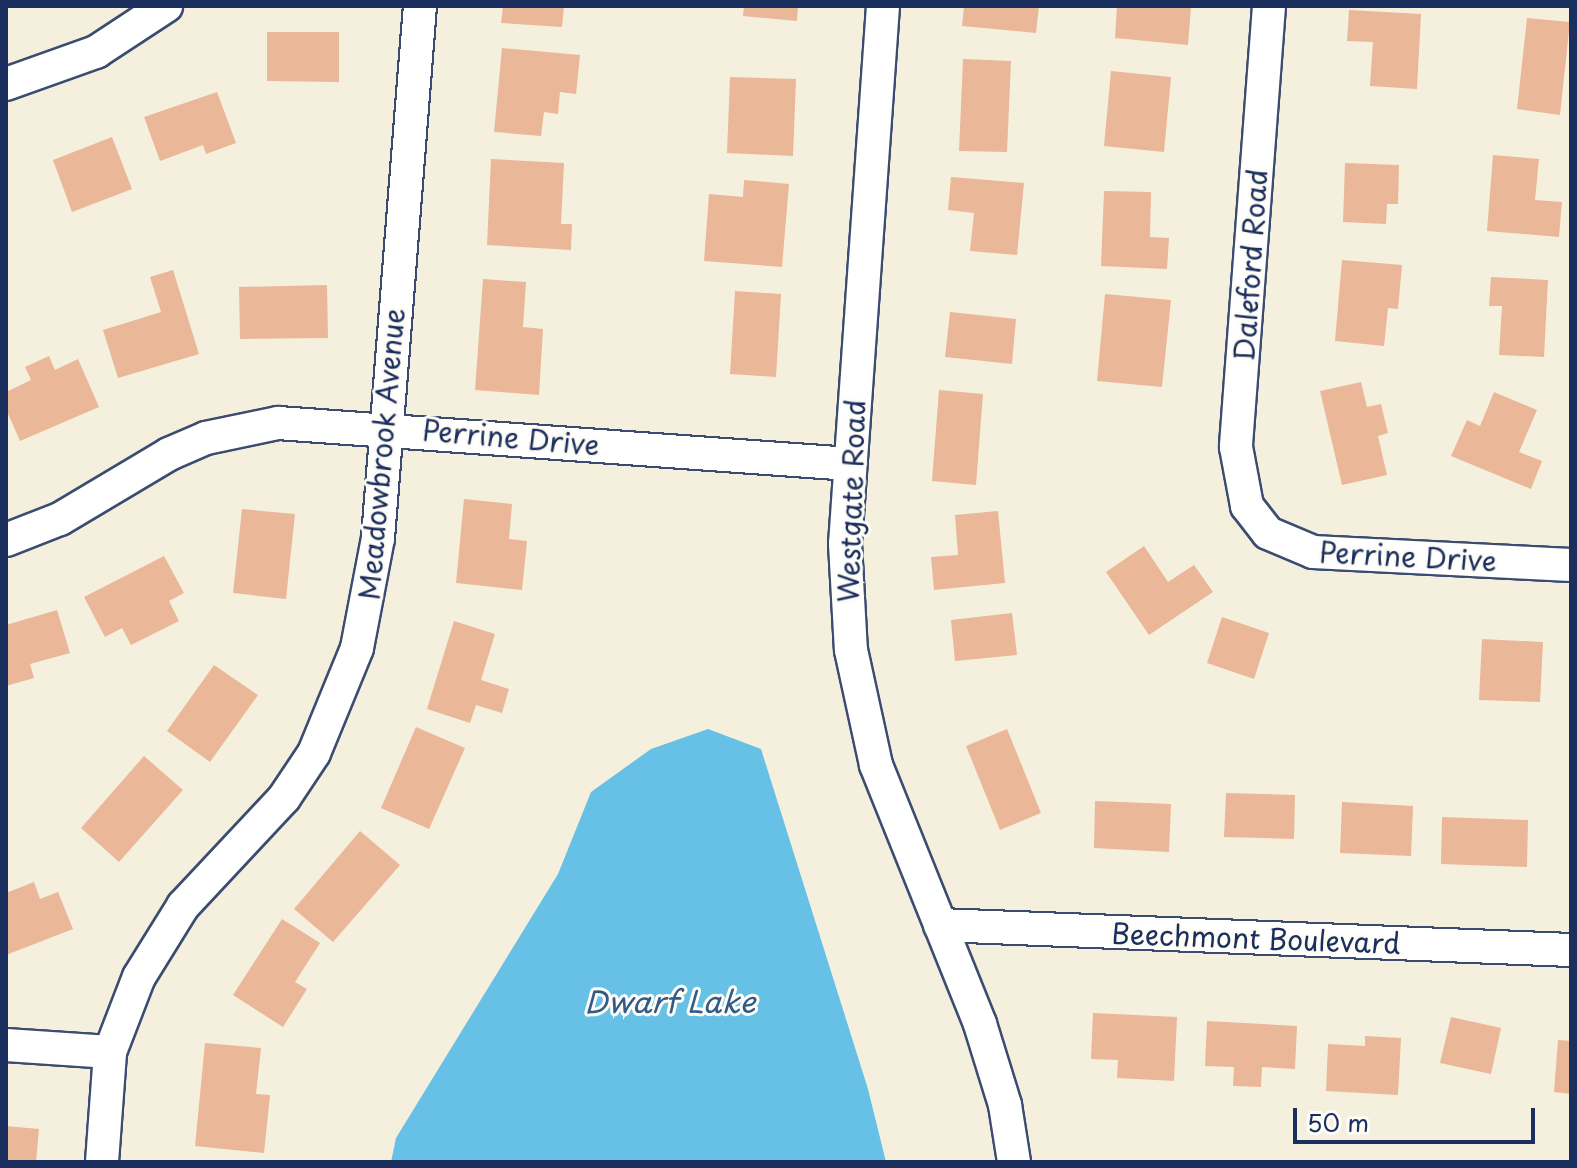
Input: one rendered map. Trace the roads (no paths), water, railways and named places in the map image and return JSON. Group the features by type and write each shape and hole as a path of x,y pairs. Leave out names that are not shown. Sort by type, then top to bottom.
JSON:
{"street":[{"path":"6,84 96,52 166,6"},
{"name":"Meadowbrook Avenue","path":"102,1162 110,1052 139,977 183,906 284,798 336,705 371,593 420,6"},
{"name":"Westgate Road","path":"883,6 845,573 857,689 888,800 994,1067 1014,1162"},
{"name":"Daleford Road","path":"1255,519 1241,492 1236,447 1269,6"},
{"name":"Perrine Drive","path":"6,540 60,519 169,454 206,438 278,423 385,427 850,464"},
{"name":"Perrine Drive","path":"1255,519 1281,541 1313,552 1571,565"},
{"name":"Beechmont Boulevard","path":"940,925 1571,950"},
{"path":"6,1045 110,1052"}],"water":[{"name":"Dwarf Lake","path":"708,729 761,749 868,1089 886,1162 391,1162 396,1138 558,874 591,792 651,749"}]}
